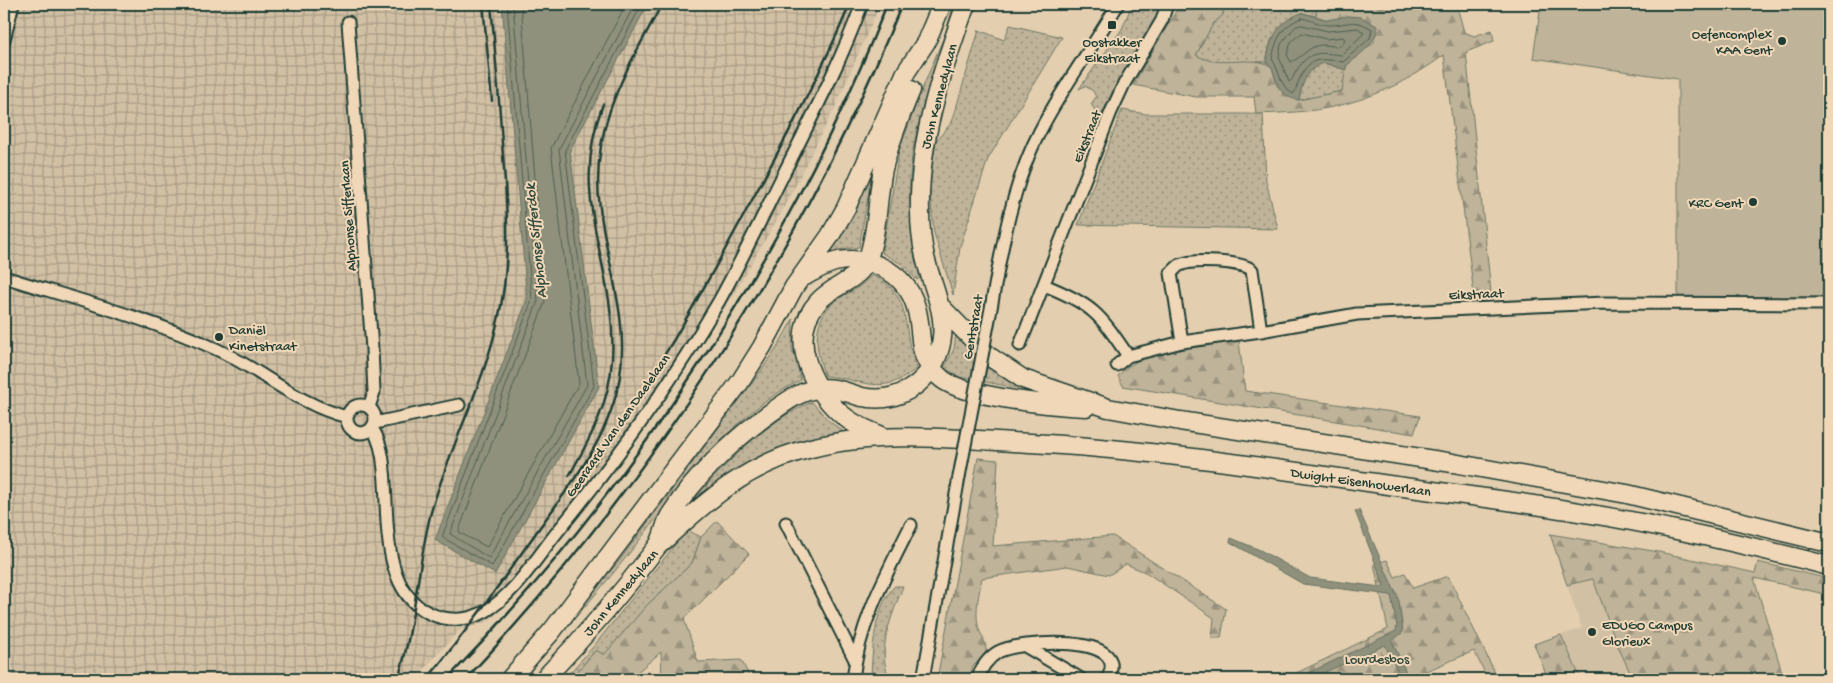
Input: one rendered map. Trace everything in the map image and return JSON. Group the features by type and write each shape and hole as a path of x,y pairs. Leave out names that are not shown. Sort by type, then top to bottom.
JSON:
{"highway":[{"name":"John Kennedylaan","path":"510,679 552,631 740,382 762,347 794,287 802,278 846,208 906,72 926,42 942,4"},
{"name":"John Kennedylaan","path":"544,679 593,627 660,544 670,515 704,472 761,420 796,396 818,388 833,388 873,398 887,398 917,386 932,369 942,341 942,308 924,255 920,214 920,178 929,120 966,4"},
{"name":"Dwight Eisenhowerlaan","path":"886,438 847,418 818,388 809,369 804,340 808,320 818,302 860,273 866,261 873,239 877,204 891,140 916,78 926,42"},
{"name":"John Kennedylaan","path":"802,278 838,261 866,261 886,269 905,284 917,311 921,350 932,369 944,380 968,390 1053,406 1108,408"},
{"name":"John Kennedylaan","path":"942,308 990,357 1023,379 1108,408"},
{"path":"1108,408 1452,463 1627,494 1829,543"},
{"name":"Dwight Eisenhowerlaan","path":"660,544 728,484 776,459 832,443 886,438 1102,447 1219,461 1590,513 1739,543 1829,566"}],"street":[{"path":"4,40 13,4"},
{"name":"Geeraard Van den Daelelaan","path":"374,426 383,456 392,563 405,594 422,609 442,618 470,617 493,606 519,579 582,501 642,419 694,342 719,300 805,132 862,4"},
{"name":"Gentstraat","path":"923,679 959,477 1008,223 1030,156 1058,98 1118,4"},
{"name":"Eikstraat","path":"1020,345 1120,91 1162,20 1167,4"},
{"name":"Alphonse Sifferlaan","path":"348,22 372,349 374,392 369,407"},
{"path":"1182,342 1171,273 1180,265 1190,263 1233,263 1247,265 1252,270 1261,331"},
{"path":"4,277 179,332 219,350 289,392 333,414 347,417"},
{"path":"1044,285 1088,306 1104,322 1128,356"},
{"name":"Eikstraat","path":"1117,365 1128,356 1182,342 1261,331 1357,314 1605,303 1829,304"},
{"path":"374,426 375,414 369,407 355,406 347,417 349,427 357,433 365,433 374,426 459,406"},
{"path":"786,523 855,660"},
{"path":"853,679 855,660 863,627 874,599 911,525"},
{"path":"1023,645 1081,679"},
{"path":"978,679 980,669 998,652 1023,645 1086,645 1101,649 1111,661 1111,672 1107,679"}],"shaded area":[{"path":"4,4 502,4 527,300 435,540 599,387 570,150 648,4 880,4 837,103 785,206 737,288 666,398 580,516 514,595 489,621 459,631 415,679 4,679"},
{"name":"EDUGO Campus Glorieux","path":"1593,578 1617,644 1633,679 1581,679 1561,635 1582,628 1567,585"}],"green space":[{"path":"954,4 959,4 927,94 913,149 910,214 920,278 917,280 900,263 882,253 899,151 945,34"},
{"path":"1132,4 1160,4 1158,17 1122,74 1100,118 1091,104 1096,97 1093,91 1085,86 1079,89 1122,29"},
{"path":"1196,4 1223,4 1223,15 1213,24 1196,55 1215,61 1255,61 1264,63 1272,67 1277,86 1299,100 1342,91 1346,66 1375,41 1343,18 1328,20 1316,16 1317,5 1310,4 1446,4 1457,6 1464,32 1474,36 1492,30 1494,41 1466,52 1492,302 1475,303 1444,55 1419,72 1366,98 1337,106 1307,111 1256,114 1254,97 1196,97 1133,85 1176,11 1185,11"},
{"path":"1223,4 1317,5 1316,16 1302,13 1271,40 1266,62 1221,63 1196,55 1213,24 1223,15"},
{"name":"KRC Gent","path":"1544,4 1829,4 1829,297 1678,299 1678,79 1533,58 1540,12"},
{"path":"1010,25 1062,37 988,159 960,247 953,295 934,233 930,193 936,141 952,122 979,30 1004,40"},
{"path":"1324,63 1346,70 1342,91 1299,100 1309,72"},
{"path":"1122,110 1146,114 1263,114 1266,181 1278,229 1078,225"},
{"path":"873,168 859,247 830,251"},
{"path":"872,275 886,284 895,293 901,304 917,368 905,377 883,385 825,376 817,344 820,323 824,314 831,305 861,285"},
{"path":"793,319 792,347 801,380 752,412 710,452 610,577 524,679 517,679 619,561 758,375 775,351"},
{"path":"956,333 979,357 997,371 1027,388 1027,390 960,377 944,368 954,349"},
{"path":"1239,341 1245,391 1420,416 1414,434 1123,386 1118,376 1129,366 1143,358 1158,353 1191,346"},
{"path":"812,402 829,421 844,432 803,442 764,457 727,477 693,501 747,445 779,420"},
{"path":"978,458 998,460 993,546 1113,536 1226,609 1221,638 1212,638 1214,618 1147,573 1126,564 1109,575 1067,566 982,578 977,619 986,655 974,665 969,677 963,679 937,679"},
{"path":"717,521 749,554 684,619 698,662 741,660 751,679 662,679 661,652 629,679 571,679 596,650 604,655 647,605 692,563 701,537"},
{"path":"687,530 701,537 692,563 647,605 604,656 596,650 571,679 564,679 593,647"},
{"path":"1550,534 1659,552 1755,573 1758,562 1829,579 1829,595 1754,578 1784,679 1633,679 1617,644 1593,579 1567,585"},
{"name":"Lourdesbos","path":"1387,560 1395,577 1405,573 1413,588 1448,576 1498,679 1483,679 1487,677 1474,651 1412,677 1413,679 1284,679 1388,629 1374,564"},
{"path":"895,586 903,586 887,632 885,644 884,656 890,679 871,679 873,643 878,617 888,595"},
{"path":"1561,635 1581,679 1548,679 1534,644"}],"water":[{"name":"Alphonse Sifferdok","path":"502,4 648,4 570,150 599,387 495,574 435,540 527,300"},
{"path":"1302,13 1328,20 1347,16 1361,17 1377,26 1377,32 1371,43 1362,53 1346,66 1346,70 1324,63 1313,68 1306,77 1299,100 1283,93 1277,84 1272,67 1266,62 1270,45 1276,32 1293,16"},
{"path":"1359,510 1399,601 1403,632 1392,641 1409,679 1402,679 1385,645 1310,679 1296,679 1396,631 1397,626 1391,595 1303,584 1230,542 1231,538 1260,550 1310,578 1381,587 1384,585 1355,511"}],"railway":[{"path":"483,4 492,101"},
{"path":"398,679 408,639 430,516 437,491 484,370 492,345 502,298 507,254 507,210 491,4"},
{"path":"427,679 482,609 574,480 598,441 615,399 620,376 622,334 600,208 598,179 600,152 605,126 613,101 662,4"},
{"path":"594,464 657,368 715,268 804,103 850,4"},
{"path":"447,679 515,606 580,529 642,447 700,362 754,275 804,186 848,95 887,4"},
{"path":"466,679 533,604 597,526 658,445 715,361 768,275 817,187 862,97 902,4"},
{"path":"569,476 598,420 607,391 612,359 612,326 608,294 591,203 590,172 593,139 603,104"}],"place":[{"name":"Oostakker Eikstraat","path":"1112,25"},
{"name":"Oefencomplex KAA Gent","path":"1782,41"},
{"name":"KRC Gent","path":"1753,202"},
{"name":"Daniël Kinetstraat","path":"219,337"},
{"name":"EDUGO Campus Glorieux","path":"1592,632"}]}
